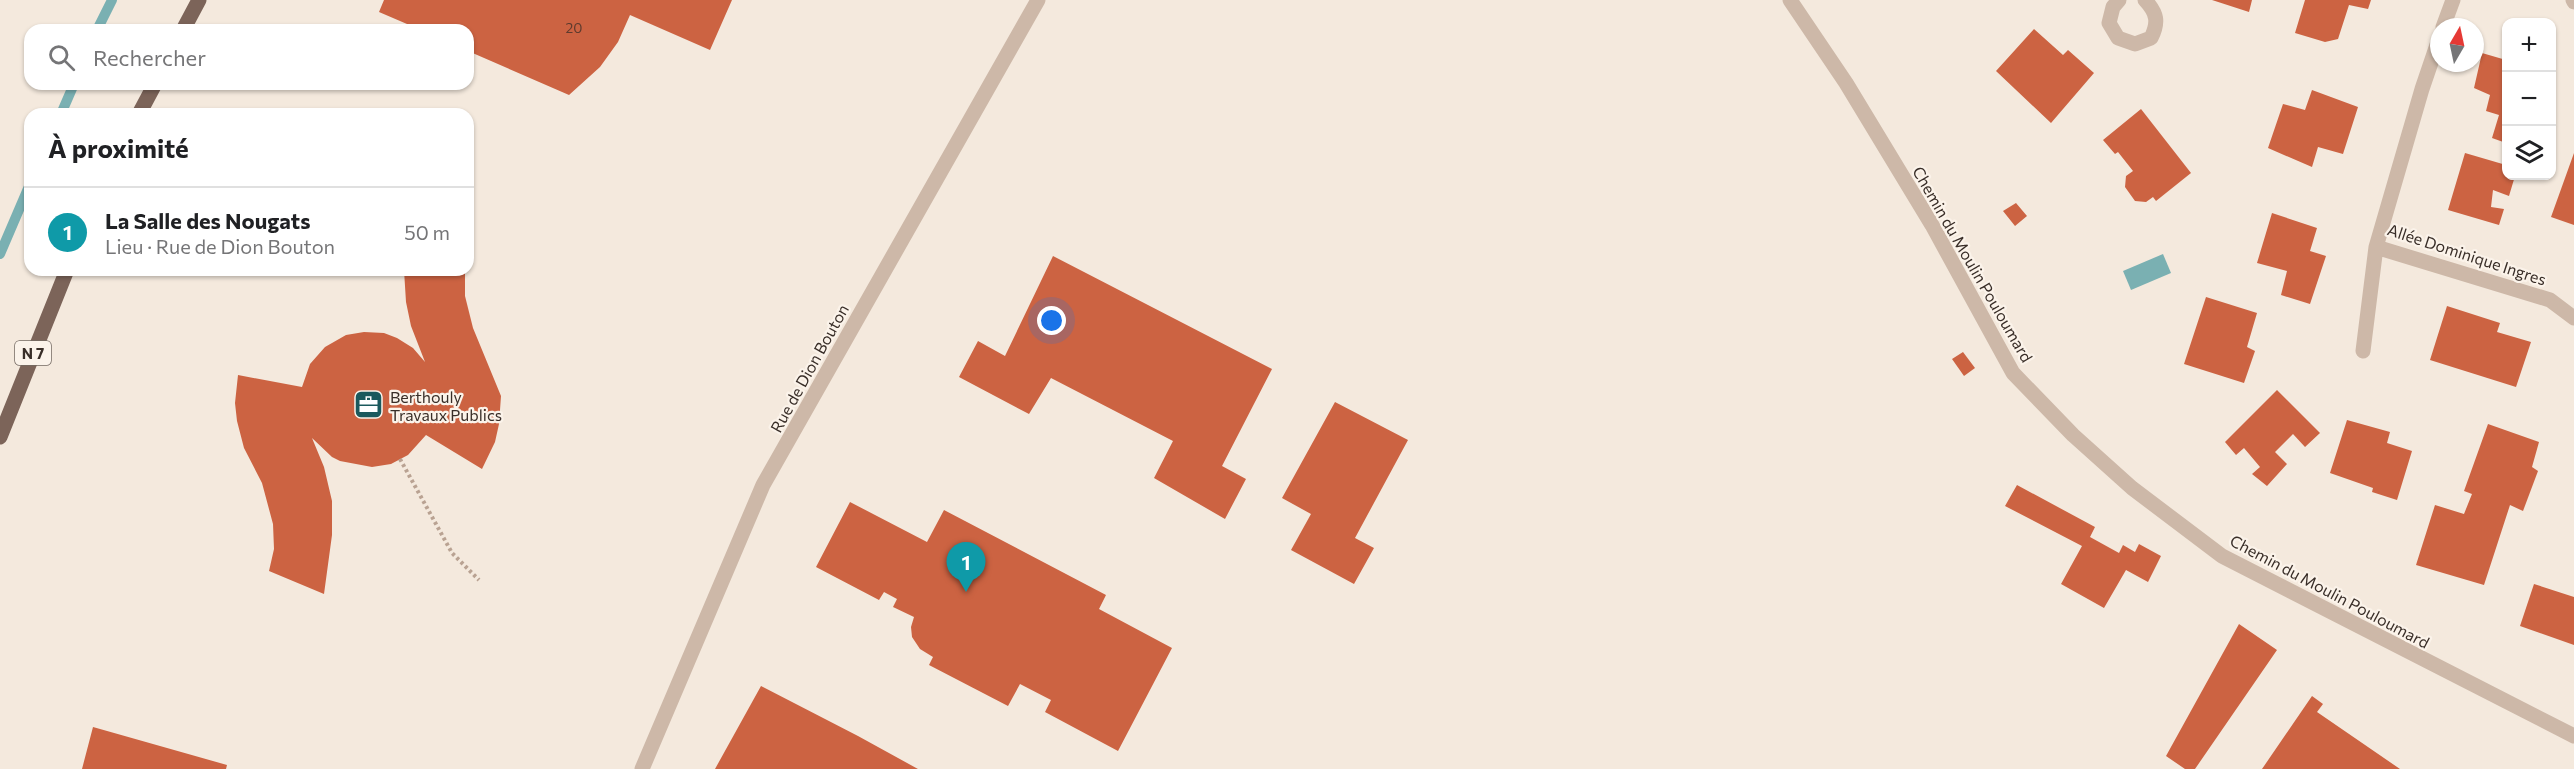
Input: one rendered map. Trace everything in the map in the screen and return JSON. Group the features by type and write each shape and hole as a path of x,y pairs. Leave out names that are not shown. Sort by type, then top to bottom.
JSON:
{"main road":[{"path":"186,24 199,0"},
{"path":"142,108 152,90"},
{"name":"N 7","path":"0,437 65,276"}],"street":[{"name":"Rue de Dion Bouton","path":"642,769 764,485 1038,0"},
{"name":"Chemin du Moulin Pouloumard","path":"1790,0 1846,83 1932,225 2013,373 2073,435 2132,488 2222,556 2574,736"},
{"path":"2119,0 2113,7 2109,23 2118,38 2135,44 2151,38 2157,26 2154,11 2145,0"},
{"path":"2446,18 2453,0"},
{"name":"Allée Dominique Ingres","path":"2430,65 2376,247 2550,300 2574,318"},
{"path":"2363,351 2376,247"}],"path":[{"path":"400,459 452,554 479,580"}],"water":[{"path":"2163,254 2171,273 2131,290 2123,271"}],"building":[{"path":"384,0 732,0 710,50 630,15 618,42 600,67 569,95 474,54 474,24 407,24 379,12"},
{"path":"2212,0 2252,0 2249,12"},
{"path":"2305,0 2371,0 2368,9 2349,5 2338,39 2325,42 2295,33"},
{"path":"2034,29 2063,55 2068,50 2094,73 2051,123 1996,71"},
{"path":"2484,54 2502,59 2502,142 2492,138 2499,115 2486,111 2490,95 2474,88 2478,72 2484,72"},
{"path":"2312,90 2358,107 2343,154 2318,147 2312,167 2268,148 2283,104 2305,110"},
{"path":"2141,109 2191,173 2156,201 2153,197 2146,202 2135,201 2125,187 2126,176 2133,171 2118,152 2115,154 2103,140"},
{"path":"2465,153 2502,164 2502,180 2514,180 2509,196 2493,190 2491,207 2504,209 2499,225 2448,210"},
{"path":"2574,153 2574,225 2551,217"},
{"path":"2016,203 2027,216 2015,226 2003,211"},
{"path":"2272,213 2317,228 2310,251 2326,256 2310,304 2281,295 2287,271 2257,263"},
{"path":"1053,256 1272,369 1222,466 1246,479 1225,519 1154,478 1173,441 1051,378 1029,414 959,377 978,341 1005,356"},
{"path":"404,276 465,276 465,296 473,328 501,396 495,442 482,469 426,435 408,455 391,464 372,467 340,461 332,457 312,438 324,467 332,501 332,535 324,594 269,571 274,549 273,524 262,483 244,448 237,421 235,403 238,375 302,387 310,364 325,347 346,335 364,332 384,333 397,338 413,348 425,362 411,326 406,302"},
{"path":"2206,297 2257,313 2247,347 2255,351 2244,383 2184,364"},
{"path":"2447,306 2500,323 2497,332 2531,342 2516,387 2430,360"},
{"path":"1963,352 1975,368 1964,376 1952,359"},
{"path":"2277,390 2320,433 2305,447 2293,434 2275,452 2287,464 2267,486 2252,474 2260,467 2244,448 2236,455 2225,442"},
{"path":"1335,402 1408,440 1355,538 1374,548 1354,584 1291,550 1311,514 1282,498"},
{"path":"2347,420 2390,432 2387,443 2412,451 2397,500 2372,492 2373,488 2330,473"},
{"path":"2488,424 2539,442 2532,467 2538,471 2523,511 2510,505 2484,585 2416,565 2435,505 2464,514 2472,494 2464,491"},
{"path":"2017,485 2095,527 2090,537 2119,553 2123,545 2135,552 2139,544 2161,556 2148,582 2126,570 2104,608 2061,584 2082,546 2005,506"},
{"path":"850,502 927,542 944,510 1106,595 1099,609 1172,648 1118,751 1045,712 1051,700 1020,684 1008,706 929,665 933,657 920,649 912,637 911,627 914,617 893,607 897,599 884,592 879,600 816,567"},
{"path":"2534,584 2574,597 2574,645 2520,626"},
{"path":"2239,624 2277,650 2195,769 2185,769 2166,756"},
{"path":"761,686 858,736 918,769 715,769"},
{"path":"2312,696 2323,704 2317,712 2400,769 2262,769"},
{"path":"93,727 227,765 226,769 82,769"}],"waterway":[{"path":"100,24 112,0"},
{"path":"64,108 71,90"},
{"path":"0,254 24,198"}],"place":[{"name":"Berthouly Travaux Publics","path":"369,405"},
{"name":"La Salle des Nougats","path":"966,592"}]}
